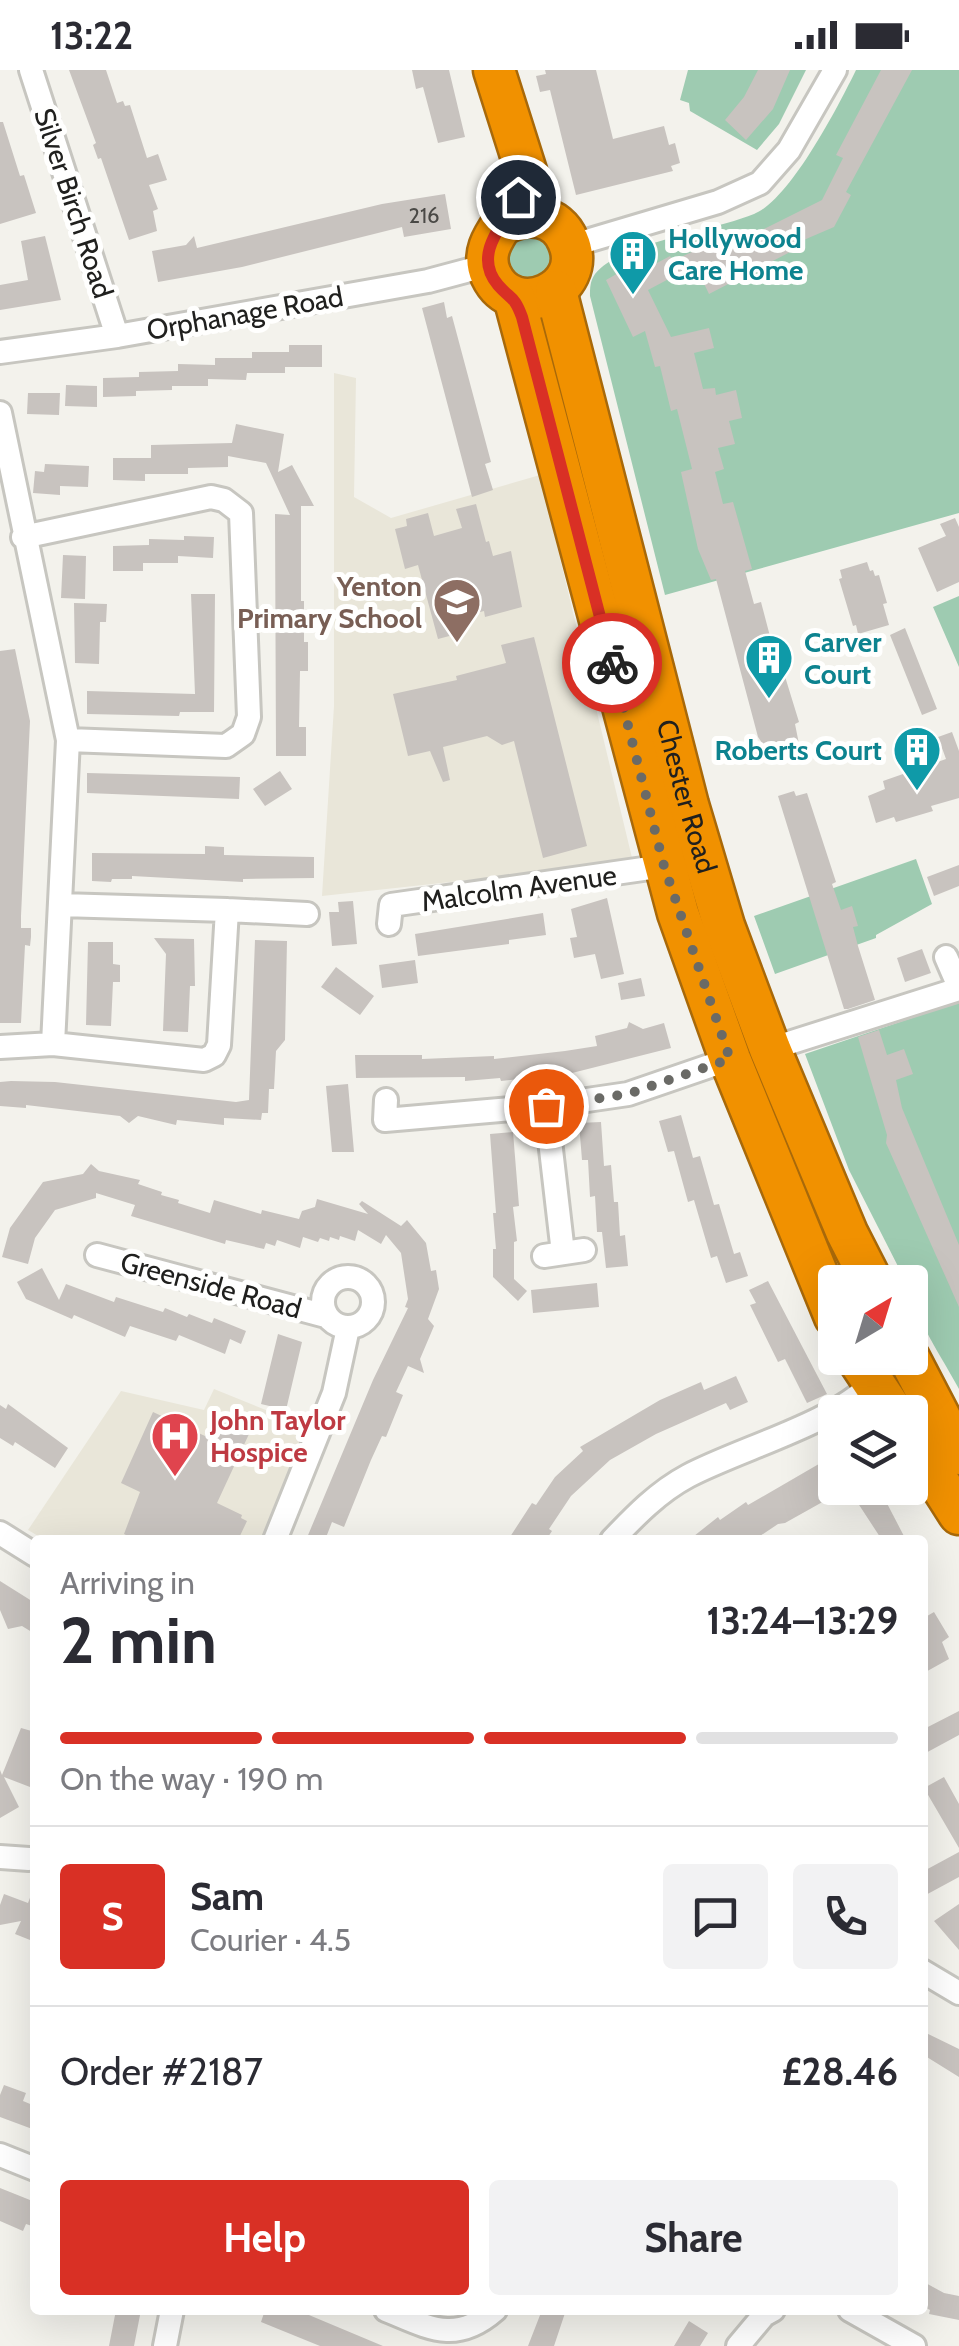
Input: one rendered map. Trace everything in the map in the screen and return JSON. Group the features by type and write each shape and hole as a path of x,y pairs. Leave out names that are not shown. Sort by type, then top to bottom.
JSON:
{"highway":[{"path":"494,70 523,168 558,232 568,275 556,290 536,300 514,296"},
{"path":"488,265 490,242 518,197 523,168"},
{"path":"504,224 523,216 558,232"},
{"name":"Chester Road","path":"488,265 497,284 514,296 670,810 724,926 770,1049 865,1265"},
{"name":"Chester Road","path":"556,290 670,810 664,866 730,1059 818,1271"},
{"path":"914,1375 959,1514"}],"street":[{"name":"Silver Birch Road","path":"31,70 117,336"},
{"path":"558,232 718,202 760,183 789,150 835,70"},
{"name":"Orphanage Road","path":"0,352 117,336 428,282 488,265"},
{"path":"0,413 68,740 52,1044"},
{"path":"23,537 211,497 224,500 240,513 249,717 243,734 226,746 68,740"},
{"name":"Malcolm Avenue","path":"389,924 391,905 664,866"},
{"path":"61,905 307,914"},
{"path":"0,1047 52,1044 204,1060 214,1055 219,1046 227,910"},
{"path":"770,1049 959,988 946,957"},
{"path":"385,1119 546,1106 628,1094 730,1059"},
{"path":"546,1106 564,1253"},
{"name":"Greenside Road","path":"96,1255 326,1316 348,1328 368,1318 374,1305 371,1290 352,1276 331,1282 322,1298 326,1316"},
{"name":"Greenside Road","path":"277,1535 334,1393 348,1328"},
{"path":"617,1535 652,1500 687,1477 846,1405 874,1384"},
{"path":"0,1533 30,1552"},
{"path":"0,1857 30,1859"},
{"path":"928,1975 959,1993"},
{"path":"0,2156 30,2168"},
{"path":"165,2346 171,2315"},
{"path":"399,2315 444,2332 481,2322 489,2315"},
{"path":"738,2346 764,2315"},
{"path":"859,2315 914,2346"}],"shaded area":[{"name":"Yenton Primary School","path":"334,373 356,378 354,497 391,518 540,475 633,862 322,896 334,706"},
{"name":"John Taylor Hospice","path":"214,1389 310,1428 263,1535 36,1535 28,1530 121,1391 204,1410"}],"green space":[{"path":"688,70 806,70 779,124 757,150 690,111 689,103 680,100"},
{"path":"856,70 959,70 959,513 665,595 590,296 592,279 607,263 625,254 737,220 768,205 798,172"},
{"path":"515,235 547,236 554,268 526,283 507,270 505,247"},
{"path":"959,596 959,667 933,607"},
{"path":"916,859 932,904 876,938 775,974 754,916"},
{"path":"959,1002 959,1389 928,1333 928,1265 897,1265 849,1170 805,1054"}],"building":[{"path":"69,70 106,70 117,103 130,105 147,158 158,154 167,180 149,185 158,209 153,211 157,231 129,240"},
{"path":"412,70 449,70 465,137 438,143 423,87 416,89"},
{"path":"545,70 596,70 613,139 664,126 669,145 675,143 680,163 671,166 673,171 576,195 550,90 540,92 536,76 546,74"},
{"path":"758,70 790,70 773,109 746,140 725,120 744,97"},
{"path":"881,70 912,70 846,192 851,195 834,227 792,245 794,250 709,294 695,265 648,290 671,337 709,328 714,348 694,353 703,389 715,388 716,395 736,390 742,418 729,421 735,444 718,448 724,469 715,472 723,504 733,502 752,569 745,571 754,604 761,602 777,663 783,670 799,722 795,724 800,749 773,757 758,737 716,579 711,580 698,549 681,472 692,469 677,409 671,411 660,366 655,367 645,331 633,337 606,280 629,267 633,276 670,256 673,261 706,245 710,253 733,242 737,249 763,238 760,231 822,200 843,158 836,155"},
{"path":"0,122 36,213 0,224"},
{"path":"445,194 451,229 404,237 402,227 242,267 158,282 152,251 186,245 194,236 197,248 382,204"},
{"path":"45,236 61,300 0,310 0,285 28,280 21,241"},
{"path":"444,302 447,318 452,316 491,462 485,464 493,490 472,497 422,308"},
{"path":"289,345 322,345 322,367 285,367 285,373 247,373 246,380 208,379 208,386 172,386 172,390 136,391 136,396 103,397 103,378 178,371 178,364 215,365 215,358 252,358 252,352 289,352"},
{"path":"66,385 97,386 97,407 65,406"},
{"path":"28,393 60,393 59,415 27,414"},
{"path":"236,424 284,434 278,472 292,465 314,506 301,506 301,601 308,671 300,671 299,727 306,727 306,756 276,756 275,514 290,515 266,463 228,456 228,467 188,468 188,474 145,474 145,481 113,480 113,458 151,458 151,445 232,443"},
{"path":"45,464 89,466 88,487 60,486 60,495 33,493 35,471 44,472"},
{"path":"476,504 493,556 511,551 522,607 485,617 484,611 453,619 457,634 438,639 418,565 405,569 395,529 407,526 406,519 428,513 434,536 462,528 456,509"},
{"path":"955,518 959,527 959,582 937,592 918,548 946,536 940,524"},
{"path":"184,536 214,537 213,558 178,556 178,563 143,563 143,571 113,571 113,546 149,545 149,539 184,540"},
{"path":"63,555 86,556 85,599 61,598"},
{"path":"867,562 870,571 879,575 889,625 858,634 839,579 840,570"},
{"path":"191,594 215,594 214,712 180,712 179,716 87,714 87,691 195,694"},
{"path":"74,603 107,604 106,622 100,622 99,664 75,663"},
{"path":"905,628 937,709 922,715 890,635"},
{"path":"534,637 587,846 543,858 514,741 502,745 487,736 443,747 450,780 443,782 430,751 408,756 393,694 457,680 456,676 506,663 501,645"},
{"path":"15,649 30,721 21,928 31,928 31,937 30,946 25,945 21,1023 0,1023 0,651"},
{"name":"Roberts Court","path":"952,732 959,751 959,798 931,806 933,811 896,822 894,817 876,823 868,796 885,789 883,781 946,759 938,737"},
{"path":"280,771 292,789 265,806 253,789"},
{"path":"87,773 240,777 239,799 87,793"},
{"path":"794,791 796,796 807,793 836,882 832,884 841,910 852,906 858,926 853,927 875,1000 848,1009 844,1009 778,796"},
{"path":"205,846 224,847 224,855 314,857 314,878 243,882 132,876 111,882 92,881 92,853 205,854"},
{"path":"959,865 959,886 934,896 927,877"},
{"path":"607,898 624,974 601,979 595,954 574,958 570,938 577,937 571,909"},
{"path":"353,901 357,944 332,946 329,912 339,912 338,902"},
{"path":"543,913 546,935 418,956 415,934"},
{"path":"154,938 194,939 195,986 190,986 188,1032 163,1031 166,954"},
{"path":"255,940 287,941 285,1040 276,1051 274,1089 269,1089 268,1113 262,1113 261,1120 224,1118 224,1125 177,1120 176,1125 138,1116 129,1123 120,1116 26,1105 0,1106 0,1082 11,1081 55,1082 236,1102 249,1100"},
{"path":"88,942 113,942 113,964 120,965 120,982 113,982 111,1026 86,1025"},
{"path":"922,949 931,973 905,982 897,958"},
{"path":"415,960 418,983 382,988 379,965"},
{"path":"336,967 374,996 360,1015 321,987"},
{"path":"641,978 645,996 621,1000 618,983"},
{"path":"629,1022 643,1029 664,1023 671,1048 572,1073 501,1081 465,1081 465,1077 356,1078 355,1055 494,1059 565,1051 597,1046 595,1036 627,1028"},
{"path":"879,1030 887,1055 904,1049 913,1074 896,1080 902,1108 959,1245 959,1307 886,1143 887,1135 858,1037"},
{"path":"348,1084 354,1152 332,1152 326,1086"},
{"path":"681,1115 693,1158 700,1156 714,1205 719,1204 734,1254 740,1252 748,1276 726,1283 717,1256 711,1258 694,1200 688,1202 674,1151 668,1152 659,1121"},
{"path":"601,1122 604,1166 611,1165 614,1202 618,1202 620,1236 625,1235 628,1266 606,1268 602,1232 597,1232 595,1196 590,1197 588,1160 582,1160 579,1123"},
{"path":"513,1132 519,1206 513,1207 517,1241 514,1279 527,1291 518,1301 493,1277 496,1213 490,1134"},
{"path":"91,1164 99,1171 140,1180 138,1184 162,1192 161,1195 210,1213 214,1200 261,1214 262,1210 299,1219 302,1211 315,1207 317,1199 368,1214 359,1204 362,1201 401,1226 407,1220 426,1243 439,1289 428,1319 434,1326 420,1359 424,1373 408,1366 396,1392 403,1395 344,1527 332,1522 327,1535 308,1535 373,1380 408,1308 401,1253 386,1235 381,1244 358,1230 355,1241 340,1236 339,1240 330,1237 329,1241 320,1238 318,1242 303,1237 300,1248 277,1240 275,1246 266,1243 264,1249 226,1240 225,1244 131,1216 135,1205 96,1193 96,1198 55,1210 35,1238 28,1264 2,1257 10,1228 43,1182 83,1174"},
{"path":"42,1268 59,1300 66,1284 114,1302 116,1297 212,1323 214,1318 246,1331 241,1344 230,1339 225,1354 179,1335 176,1341 130,1326 125,1337 26,1299 17,1282"},
{"path":"768,1281 827,1394 807,1403 785,1359 778,1362 750,1305 756,1303 749,1290"},
{"path":"597,1283 599,1307 533,1313 531,1290"},
{"path":"278,1334 302,1342 286,1410 261,1404"},
{"path":"736,1376 748,1402 730,1410 726,1403 656,1434 610,1460 571,1496 549,1529 549,1535 511,1535 532,1503 536,1505 555,1477 583,1451 580,1447 660,1400 701,1382 704,1390"},
{"path":"8,1404 68,1448 55,1468 15,1442 13,1446 0,1438 0,1405 6,1409"},
{"path":"153,1412 205,1436 213,1418 249,1434 217,1503 247,1521 240,1535 126,1535 140,1492 121,1483"},
{"path":"818,1464 818,1505 762,1535 695,1535 718,1517 720,1520 746,1502 748,1505"},
{"path":"859,1505 888,1505 903,1535 879,1535"},
{"path":"0,1581 30,1600 30,1631 22,1626 8,1629 0,1610"},
{"path":"934,1612 949,1637 942,1642 949,1659 928,1671 928,1616"},
{"path":"959,1711 959,1735 928,1752 928,1727"},
{"path":"21,1728 30,1731 30,1787 4,1777 19,1807 0,1818 0,1770 2,1775"},
{"path":"944,1777 959,1804 959,1848 928,1795 928,1786"},
{"path":"959,1852 959,1877 928,1894 928,1869"},
{"path":"4,1894 28,1903 30,1898 30,1940 15,1934 21,1921 0,1925"},
{"path":"959,1904 959,1950 934,1921"},
{"path":"928,2034 959,2049 959,2077 928,2058"},
{"path":"4,2085 26,2093 23,2101 30,2104 30,2128 0,2117"},
{"path":"0,2188 30,2200 30,2225 26,2224 23,2231 0,2221"},
{"path":"928,2284 959,2296 959,2320 929,2314"},
{"path":"115,2315 140,2315 134,2346 109,2346"},
{"path":"263,2315 309,2315 383,2346 320,2346 261,2322"},
{"path":"540,2315 564,2315 554,2346 528,2346"},
{"path":"689,2321 708,2333 700,2346 674,2346"}],"way so far":[{"path":"546,1106 628,1094 730,1059 664,866 612,663"}],"place":[{"name":"Hollywood Care Home","path":"633,296"},
{"name":"Yenton Primary School","path":"457,644"},
{"name":"Carver Court","path":"769,700"},
{"name":"Roberts Court","path":"917,792"},
{"name":"John Taylor Hospice","path":"175,1478"}],"route":[{"path":"518,197 490,242 488,265 497,284 514,296 522,317 612,663"}]}
